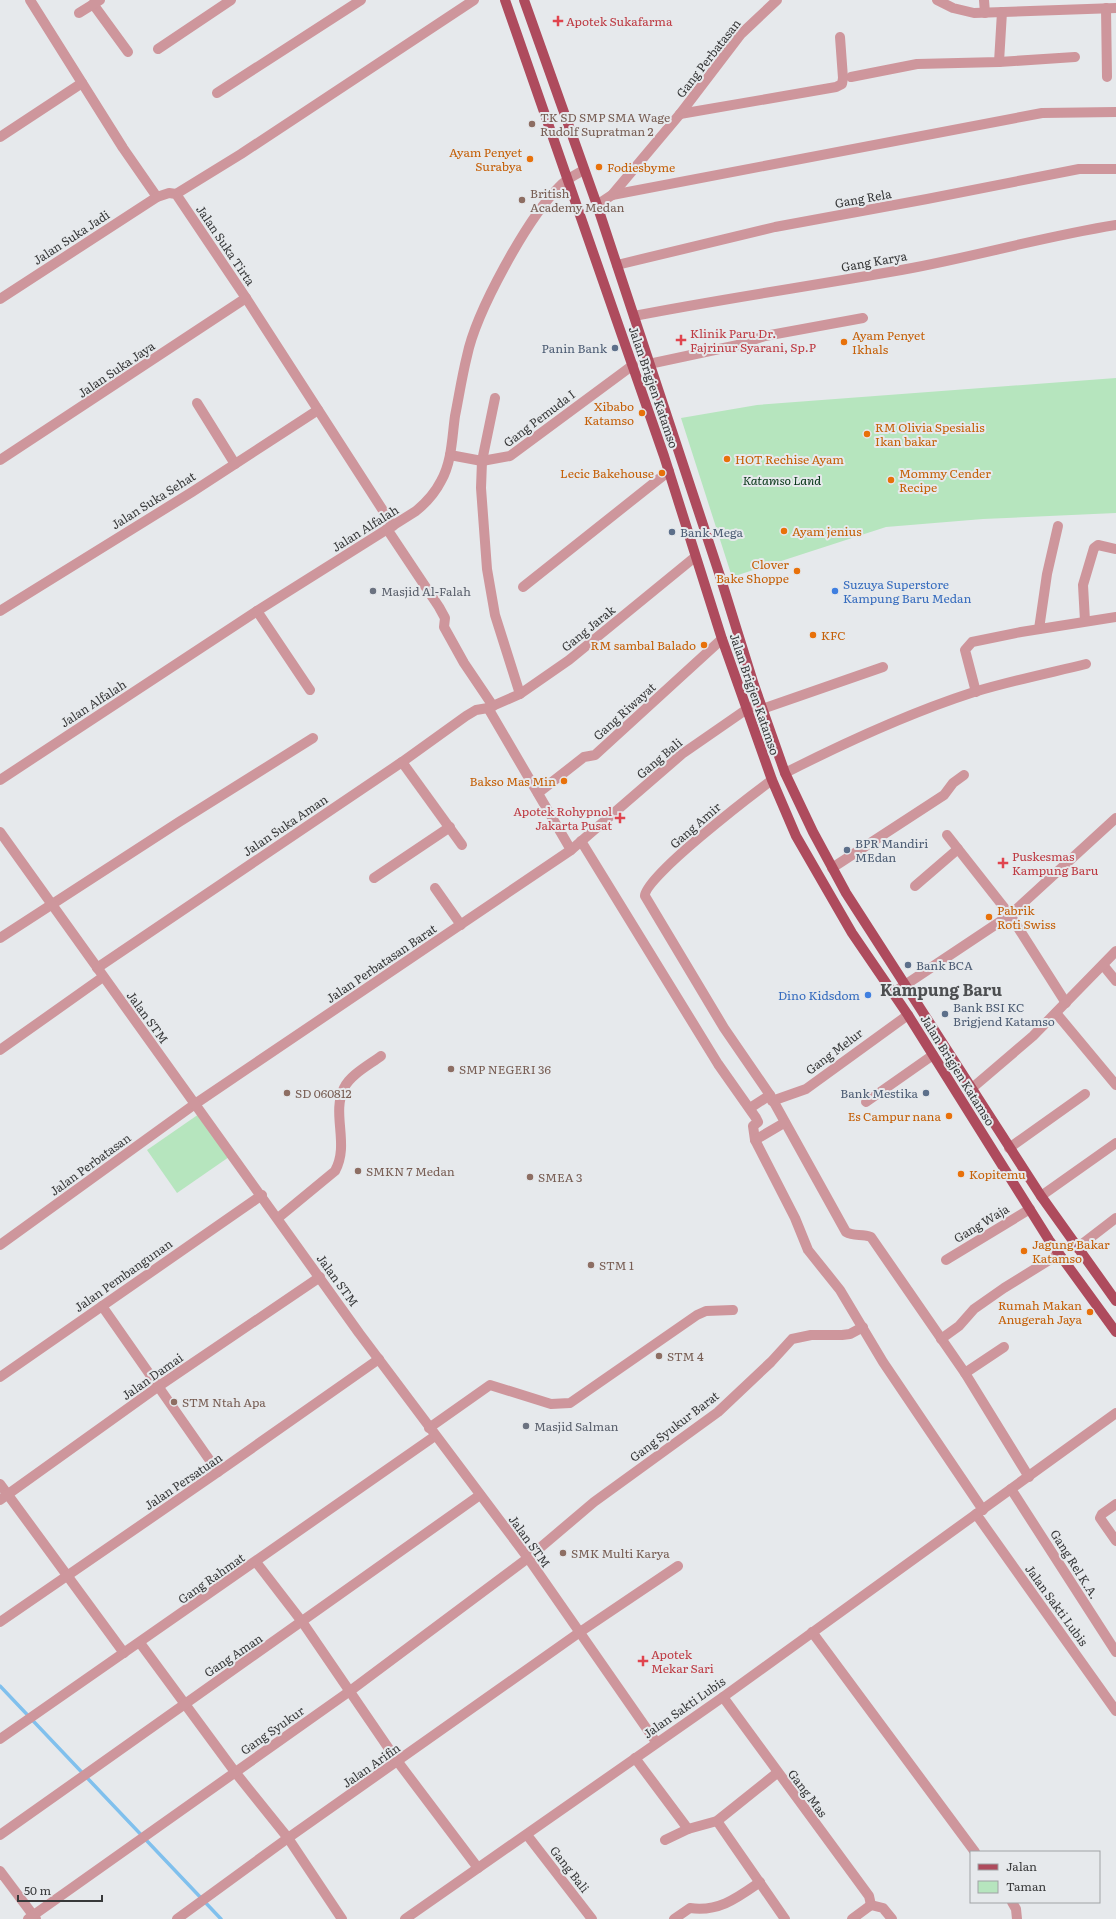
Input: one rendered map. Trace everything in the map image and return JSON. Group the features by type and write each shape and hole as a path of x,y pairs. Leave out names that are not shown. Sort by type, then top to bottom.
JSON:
{"main road":[{"name":"Jalan Brigjen Katamso","path":"505,0 569,179 669,471 722,639 772,780 796,836 835,906 908,1015 1059,1254 1116,1332"},
{"name":"Jalan Brigjen Katamso","path":"525,0 597,205 761,707 785,773 832,868 850,900 921,1007 1009,1148 1077,1248 1116,1301"},
{"path":"736,675 750,672"},
{"path":"908,1015 921,1007"}],"street":[{"path":"30,0 82,83 157,197 169,193 176,194 261,141 474,0"},
{"path":"158,48 231,0"},
{"path":"217,93 361,0"},
{"name":"Gang Perbatasan","path":"597,205 612,195 680,114 741,34 777,0"},
{"path":"937,0 963,11 984,13 1111,8 1107,77"},
{"path":"984,0 984,13"},
{"path":"79,13 97,2 128,52"},
{"path":"999,62 1002,12"},
{"path":"680,114 836,87 842,84 843,78 840,37"},
{"path":"851,76 917,64 999,62 1074,57"},
{"path":"0,137 82,83"},
{"path":"612,195 1042,113 1116,112"},
{"name":"Gang Rela","path":"617,265 775,227 1080,169 1116,169"},
{"name":"Jalan Alfalah","path":"0,780 257,611 416,511 434,494 442,480 450,455 467,354 480,318 504,269 528,228 552,194 569,179 584,170"},
{"name":"Jalan Suka Tirta","path":"176,194 246,298 318,410 444,614 444,627 491,707 571,850"},
{"name":"Jalan Suka Jadi","path":"0,299 157,197"},
{"name":"Gang Karya","path":"634,316 912,268 1083,230 1116,225"},
{"name":"Jalan Suka Jaya","path":"0,460 246,298"},
{"path":"649,364 738,345 765,336 863,318"},
{"name":"Gang Pemuda I","path":"450,455 482,461 511,455 633,365"},
{"path":"495,398 482,461 481,488 487,569 495,615 520,694"},
{"path":"197,403 235,464"},
{"name":"Jalan Suka Sehat","path":"0,612 318,410"},
{"path":"524,587 669,471"},
{"path":"1039,629 1047,574 1058,526"},
{"path":"1085,621 1083,584 1094,548 1098,545 1116,550"},
{"name":"Gang Jarak","path":"491,707 520,694 569,660 695,557"},
{"path":"257,611 310,690"},
{"path":"976,692 965,650 972,642 1085,621 1116,617"},
{"name":"Gang Riwayat","path":"538,793 584,757 595,755 722,639"},
{"path":"785,773 893,722 976,692 1086,664"},
{"name":"Gang Bali","path":"581,841 682,754 747,709 761,707 883,667"},
{"name":"Jalan Suka Aman","path":"97,968 402,762 466,716 476,710 491,707"},
{"path":"0,938 313,738"},
{"path":"402,762 462,845"},
{"path":"832,868 944,795 953,784 964,775"},
{"name":"Gang Amir","path":"771,1098 724,1028 645,896 645,890 651,882 685,850 746,799 772,780"},
{"path":"893,993 1010,915 1116,818"},
{"path":"374,878 450,827"},
{"name":"Jalan STM","path":"0,832 432,1432 528,1558 656,1742"},
{"path":"947,835 1010,915 1066,1003"},
{"path":"581,841 718,1064 750,1108 758,1122 753,1126 755,1140 795,1218 808,1250 840,1290 883,1362 979,1512"},
{"name":"Jalan Perbatasan Barat","path":"195,1104 461,925 571,850 581,841"},
{"path":"915,886 958,850"},
{"path":"435,888 461,925"},
{"path":"971,1089 1027,1041 1116,951"},
{"path":"1103,965 1116,981"},
{"path":"0,1050 103,977"},
{"path":"1056,1013 1116,1084"},
{"name":"Gang Melur","path":"750,1108 771,1098 806,1089 908,1015"},
{"path":"866,1102 933,1055"},
{"path":"278,1218 334,1170 340,1162 342,1153 340,1098 344,1087 351,1079 381,1056"},
{"path":"1009,1148 1085,1094"},
{"path":"771,1098 846,1232 855,1236 864,1234 871,1237 965,1373 1029,1477"},
{"name":"Jalan Perbatasan","path":"0,1245 195,1104"},
{"path":"755,1140 784,1122"},
{"path":"1041,1196 1116,1143"},
{"name":"Jalan Pembangunan","path":"0,1377 262,1195"},
{"name":"Gang Waja","path":"946,1260 1030,1209"},
{"path":"1077,1248 1116,1218"},
{"path":"941,1339 959,1326 974,1309 1004,1288 1059,1254"},
{"name":"Jalan Damai","path":"4,1497 159,1386 320,1277"},
{"path":"102,1306 218,1472"},
{"name":"Gang Rahmat","path":"0,1739 256,1562 432,1432 490,1385 551,1404 570,1402 697,1315 706,1311 732,1310"},
{"name":"Gang Syukur Barat","path":"528,1558 594,1502 718,1412 771,1362 792,1339 811,1335 850,1334 863,1327"},
{"path":"965,1373 1004,1347"},
{"name":"Jalan Persatuan","path":"0,1622 379,1359"},
{"name":"Jalan Sakti Lubis","path":"405,1919 527,1835 656,1742 723,1697 1116,1413"},
{"path":"0,1484 4,1497 67,1576 124,1653"},
{"name":"Gang Rel K.A.","path":"1011,1490 1116,1652"},
{"name":"Gang Aman","path":"0,1835 184,1704 303,1623 480,1494"},
{"path":"1116,1504 1102,1514 1100,1518 1116,1542"},
{"name":"Jalan Sakti Lubis","path":"979,1512 1116,1711"},
{"name":"Gang Syukur","path":"33,1918 139,1839 350,1692 528,1558"},
{"path":"256,1562 303,1623 398,1762 478,1868"},
{"name":"Jalan Arifin","path":"177,1919 288,1838 398,1762 580,1632 678,1566"},
{"path":"812,1632 974,1851"},
{"path":"140,1643 235,1772 288,1838 342,1919"},
{"name":"Gang Mas","path":"723,1697 777,1773 869,1896 871,1905"},
{"path":"635,1758 688,1829"},
{"path":"665,1840 688,1829 717,1821 777,1773"},
{"path":"717,1821 785,1919"},
{"name":"Gang Bali","path":"527,1835 592,1919"},
{"path":"0,1872 33,1918"},
{"path":"674,1919 690,1908 701,1909 721,1907 760,1882"},
{"path":"1013,1903 1016,1909 1017,1919"},
{"path":"852,1919 871,1905 883,1908 892,1919"}],"green space":[{"name":"Katamso Land","path":"1116,378 1116,513 983,519 886,527 732,577 681,418 757,405"},
{"path":"199,1114 229,1157 177,1193 147,1150"}],"waterway":[{"path":"0,1686 221,1919"}],"place":[{"name":"Apotek Sukafarma","path":"558,21"},
{"name":"TK SD SMP SMA Wage Rudolf Supratman 2","path":"532,124"},
{"name":"Ayam Penyet Surabya","path":"530,159"},
{"name":"Fodiesbyme","path":"599,167"},
{"name":"British Academy Medan","path":"522,200"},
{"name":"Klinik Paru Dr. Fajrinur Syarani, Sp.P","path":"681,340"},
{"name":"Ayam Penyet Ikhals","path":"844,342"},
{"name":"Panin Bank","path":"615,348"},
{"name":"Xibabo Katamso","path":"642,413"},
{"name":"RM Olivia Spesialis Ikan bakar","path":"867,434"},
{"name":"HOT Rechise Ayam","path":"727,459"},
{"name":"Lecic Bakehouse","path":"662,473"},
{"name":"Mommy Cender Recipe","path":"891,480"},
{"name":"Ayam jenius","path":"784,531"},
{"name":"Bank Mega","path":"672,532"},
{"name":"Clover Bake Shoppe","path":"797,571"},
{"name":"Masjid Al-Falah","path":"373,591"},
{"name":"Suzuya Superstore Kampung Baru Medan","path":"835,591"},
{"name":"KFC","path":"813,635"},
{"name":"RM sambal Balado","path":"704,645"},
{"name":"Bakso Mas Min","path":"564,781"},
{"name":"Apotek Rohypnol Jakarta Pusat","path":"620,818"},
{"name":"BPR Mandiri MEdan","path":"847,850"},
{"name":"Puskesmas Kampung Baru","path":"1003,863"},
{"name":"Pabrik Roti Swiss","path":"989,917"},
{"name":"Bank BCA","path":"908,965"},
{"name":"Dino Kidsdom","path":"868,995"},
{"name":"Bank BSI KC Brigjend Katamso","path":"945,1014"},
{"name":"SMP NEGERI 36","path":"451,1069"},
{"name":"SD 060812","path":"287,1093"},
{"name":"Bank Mestika","path":"926,1093"},
{"name":"Es Campur nana","path":"949,1116"},
{"name":"SMKN 7 Medan","path":"358,1171"},
{"name":"Kopitemu","path":"961,1174"},
{"name":"SMEA 3","path":"530,1177"},
{"name":"Jagung Bakar Katamso","path":"1024,1251"},
{"name":"STM 1","path":"591,1265"},
{"name":"Rumah Makan Anugerah Jaya","path":"1090,1312"},
{"name":"STM 4","path":"659,1356"},
{"name":"STM Ntah Apa","path":"174,1402"},
{"name":"Masjid Salman","path":"526,1426"},
{"name":"SMK Multi Karya","path":"563,1553"},
{"name":"Apotek Mekar Sari","path":"643,1661"}],"district":[{"name":"Kampung Baru","path":"941,989"}]}
